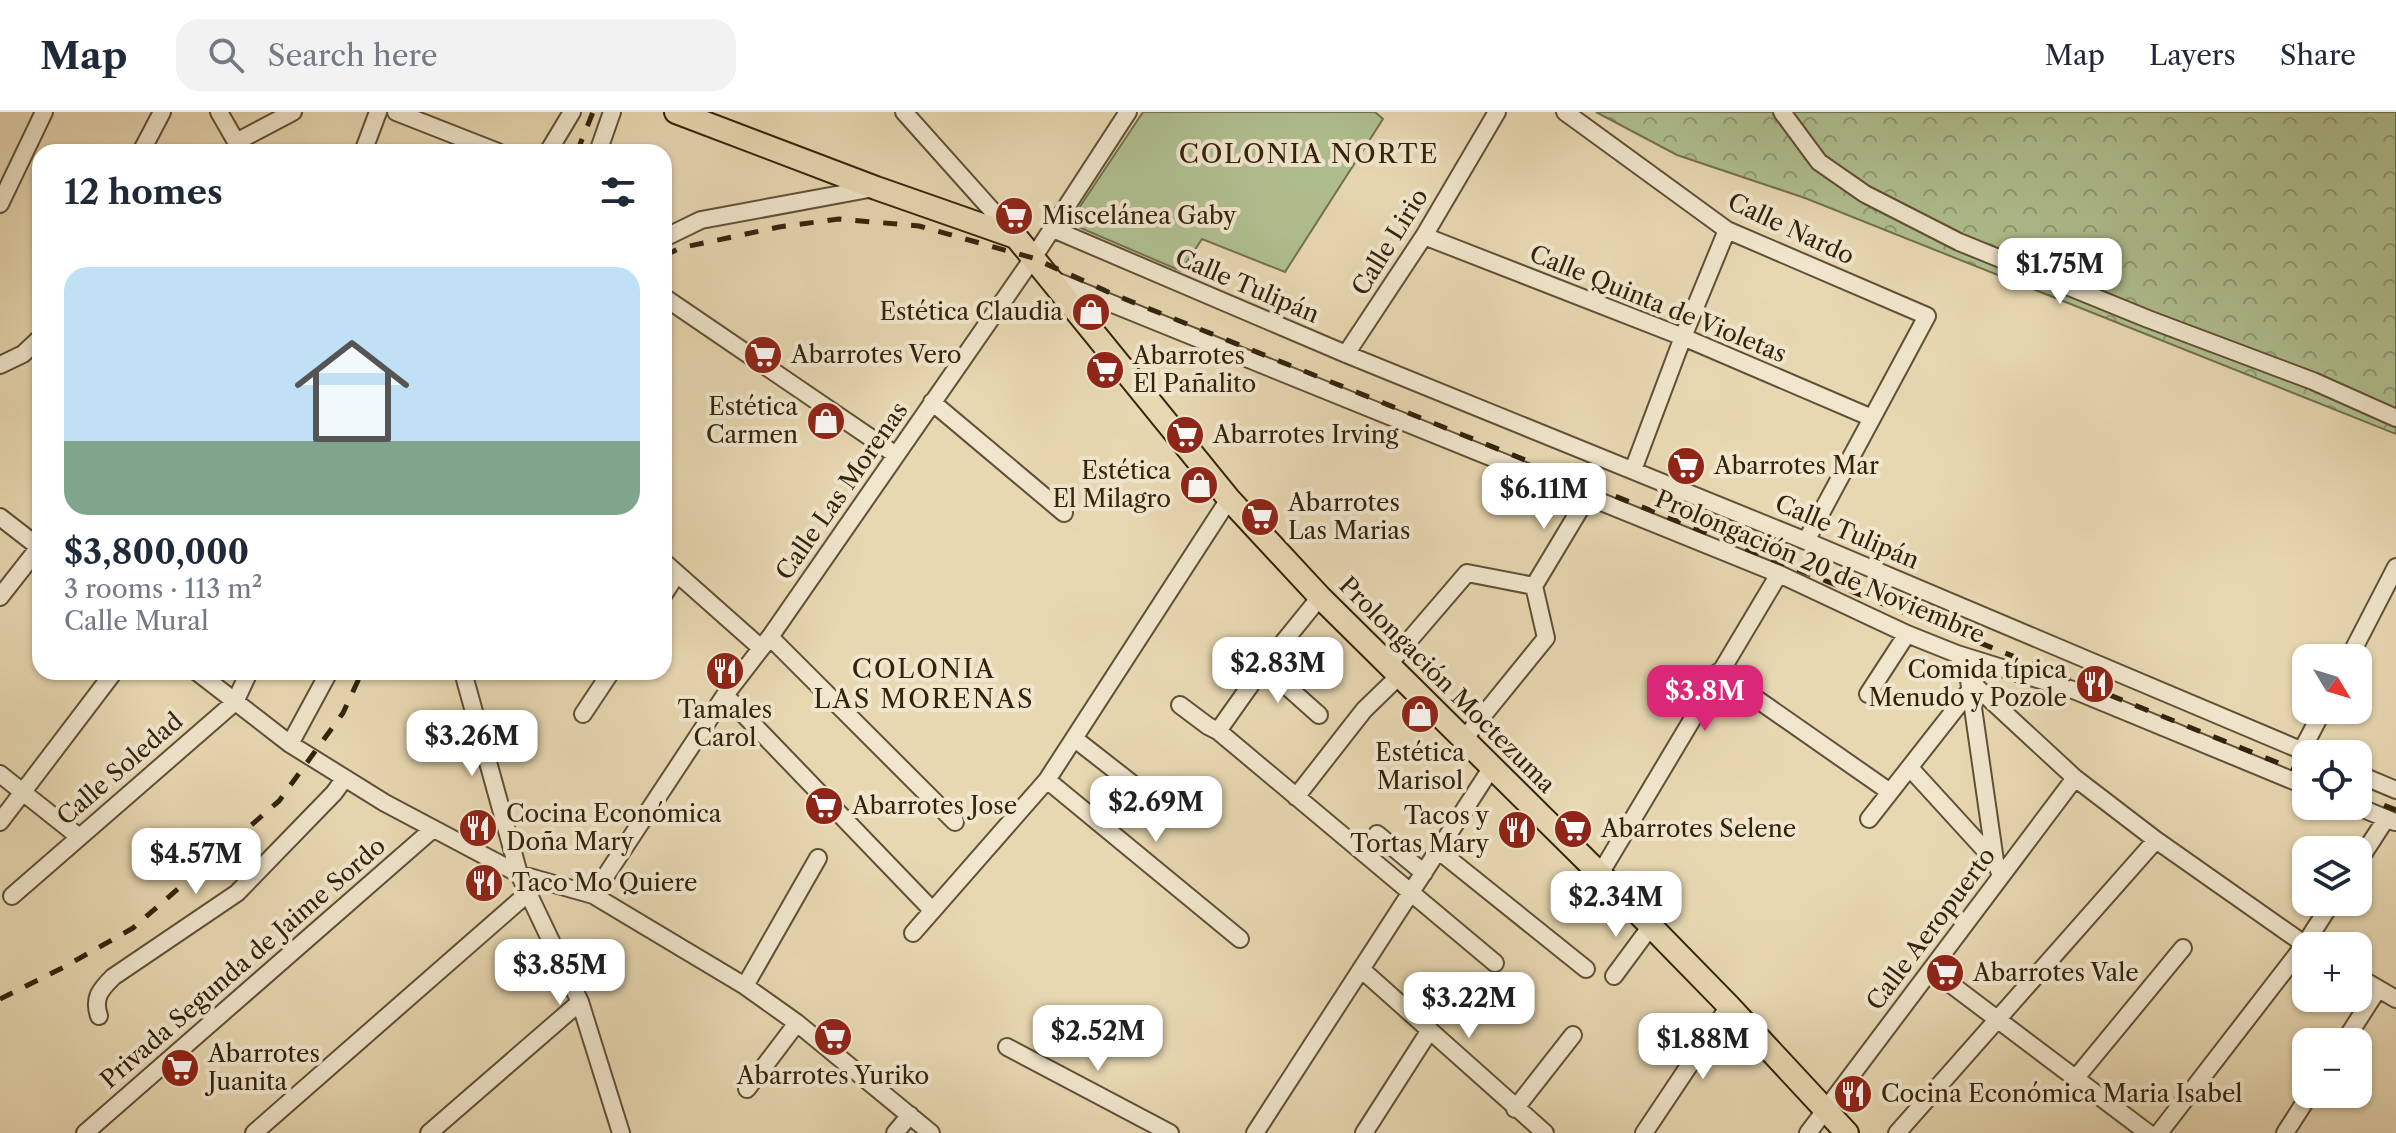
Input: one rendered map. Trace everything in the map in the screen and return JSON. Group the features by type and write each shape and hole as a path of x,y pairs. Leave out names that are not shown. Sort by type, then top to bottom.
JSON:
{"main road":[{"path":"676,112 1016,237"},
{"name":"Prolongación Moctezuma","path":"1016,237 1229,499 1320,597 1729,1006 1847,1133"}],"street":[{"path":"0,204 44,112"},
{"path":"145,144 162,112"},
{"path":"219,112 237,144"},
{"path":"244,144 293,112"},
{"path":"366,144 378,112"},
{"path":"396,112 478,144"},
{"path":"553,144 572,112"},
{"path":"601,144 612,112"},
{"name":"Prolongación Moctezuma","path":"904,112 1016,237"},
{"name":"Calle Las Morenas","path":"593,895 725,695 765,643 1053,229 1128,112"},
{"name":"Calle Lirio","path":"1346,354 1424,236 1497,112"},
{"name":"Calle Nardo","path":"1565,112 1727,230 1927,316 1872,418"},
{"path":"1782,112 1819,162 1865,194 1959,242 2148,319 2313,381 2396,418"},
{"path":"672,234 701,220 876,188"},
{"name":"Calle Tulipán","path":"1053,229 1346,354 1806,541 2292,746"},
{"path":"1633,470 1727,230"},
{"name":"Calle Quinta de Violetas","path":"1424,236 1683,337 1872,418"},
{"name":"Prolongación 20 de Noviembre","path":"1051,279 1779,574 1907,634 1957,654 2076,691 2292,780"},
{"path":"672,302 896,455"},
{"path":"0,365 23,354 32,346"},
{"path":"932,402 1064,513"},
{"path":"1806,541 1872,418"},
{"path":"1464,739 1546,638 1534,586 1588,496"},
{"path":"913,933 1047,780 1229,499"},
{"path":"0,517 32,541"},
{"path":"0,597 32,557"},
{"path":"2356,644 2396,567"},
{"path":"672,569 765,643 955,822"},
{"path":"1296,797 1467,573 1534,586"},
{"path":"672,582 677,574"},
{"path":"1600,874 1779,574"},
{"path":"1218,731 1264,666 1320,597"},
{"path":"1868,694 1907,634"},
{"path":"1957,654 1970,685 1998,868"},
{"path":"1264,666 1319,715"},
{"path":"1718,672 1890,792"},
{"path":"0,822 108,680"},
{"path":"207,680 290,744 433,829 519,874 593,895 745,986 797,1023 931,1133"},
{"name":"Calle Soledad","path":"12,896 235,702 245,680"},
{"path":"290,744 325,680"},
{"path":"465,680 519,874 580,1002 621,1133"},
{"path":"583,714 606,680"},
{"path":"1869,819 1970,685"},
{"path":"1970,685 2075,778 2156,840 2292,935"},
{"path":"725,695 932,910"},
{"path":"1180,705 1218,731 1495,963"},
{"path":"1075,739 1171,814"},
{"path":"1255,1133 1492,767"},
{"path":"1910,768 1998,868"},
{"path":"0,774 78,836"},
{"path":"99,1016 95,1004 100,990 113,977 237,893 345,778"},
{"name":"Calle Aeropuerto","path":"1808,1133 1932,970 1998,868 2075,778"},
{"path":"1047,780 1240,939"},
{"path":"2372,780 2396,790"},
{"path":"2372,813 2391,821 2372,845"},
{"name":"Privada Segunda de Jaime Sordo","path":"85,1133 433,829"},
{"path":"1377,834 1424,873"},
{"path":"1897,1133 2156,840"},
{"path":"1439,851 1586,969"},
{"path":"745,986 818,858"},
{"path":"254,1133 528,893"},
{"path":"1614,976 1651,926"},
{"path":"2075,1079 2183,948"},
{"path":"2159,1133 2292,963"},
{"path":"1361,969 1533,1129"},
{"path":"1932,970 2148,1133"},
{"path":"2372,985 2396,999"},
{"path":"2353,1028 2378,989"},
{"path":"429,1133 580,1002"},
{"path":"1644,1133 1729,1006"},
{"path":"747,1089 797,1023"},
{"path":"1364,1133 1430,1030"},
{"path":"1515,1109 1573,1035"},
{"path":"1007,1047 1170,1133"},
{"path":"2285,1133 2301,1108"},
{"path":"895,1133 910,1115"}],"green space":[{"path":"1143,112 1375,112 1383,119 1285,272 1202,239 1181,271 1069,223"},
{"path":"1596,112 2396,112 2396,434 1805,198 1677,155"}],"railway":[{"path":"580,144 593,112"},
{"path":"672,252 779,227 839,219 919,226 1033,258 1115,295 2292,768"},
{"path":"0,999 133,928 279,801 343,713 358,680"},
{"path":"2372,801 2396,810"}],"place":[{"name":"Miscelánea Gaby","path":"1014,216"},
{"name":"Estética Claudia","path":"1091,312"},
{"name":"Abarrotes Vero","path":"763,355"},
{"name":"Abarrotes El Pañalito","path":"1105,370"},
{"name":"Estética Carmen","path":"826,421"},
{"name":"Abarrotes Irving","path":"1185,435"},
{"name":"Abarrotes Mar","path":"1686,466"},
{"name":"Estética El Milagro","path":"1199,485"},
{"name":"Abarrotes Las Marias","path":"1260,517"},
{"name":"Tamales Carol","path":"725,671"},
{"name":"Comida típica Menudo y Pozole","path":"2095,684"},
{"name":"Estética Marisol","path":"1420,714"},
{"name":"Abarrotes Jose","path":"824,806"},
{"name":"Cocina Económica Doña Mary","path":"478,828"},
{"name":"Abarrotes Selene","path":"1573,829"},
{"name":"Tacos y Tortas Mary","path":"1517,830"},
{"name":"Taco Mo Quiere","path":"484,883"},
{"name":"Abarrotes Vale","path":"1945,973"},
{"name":"Abarrotes Yuriko","path":"833,1037"},
{"name":"Abarrotes Juanita","path":"180,1068"},
{"name":"Cocina Económica Maria Isabel","path":"1853,1094"}],"district":[{"name":"COLONIA NORTE","path":"1309,154"},
{"name":"COLONIA LAS MORENAS","path":"924,684"}]}
